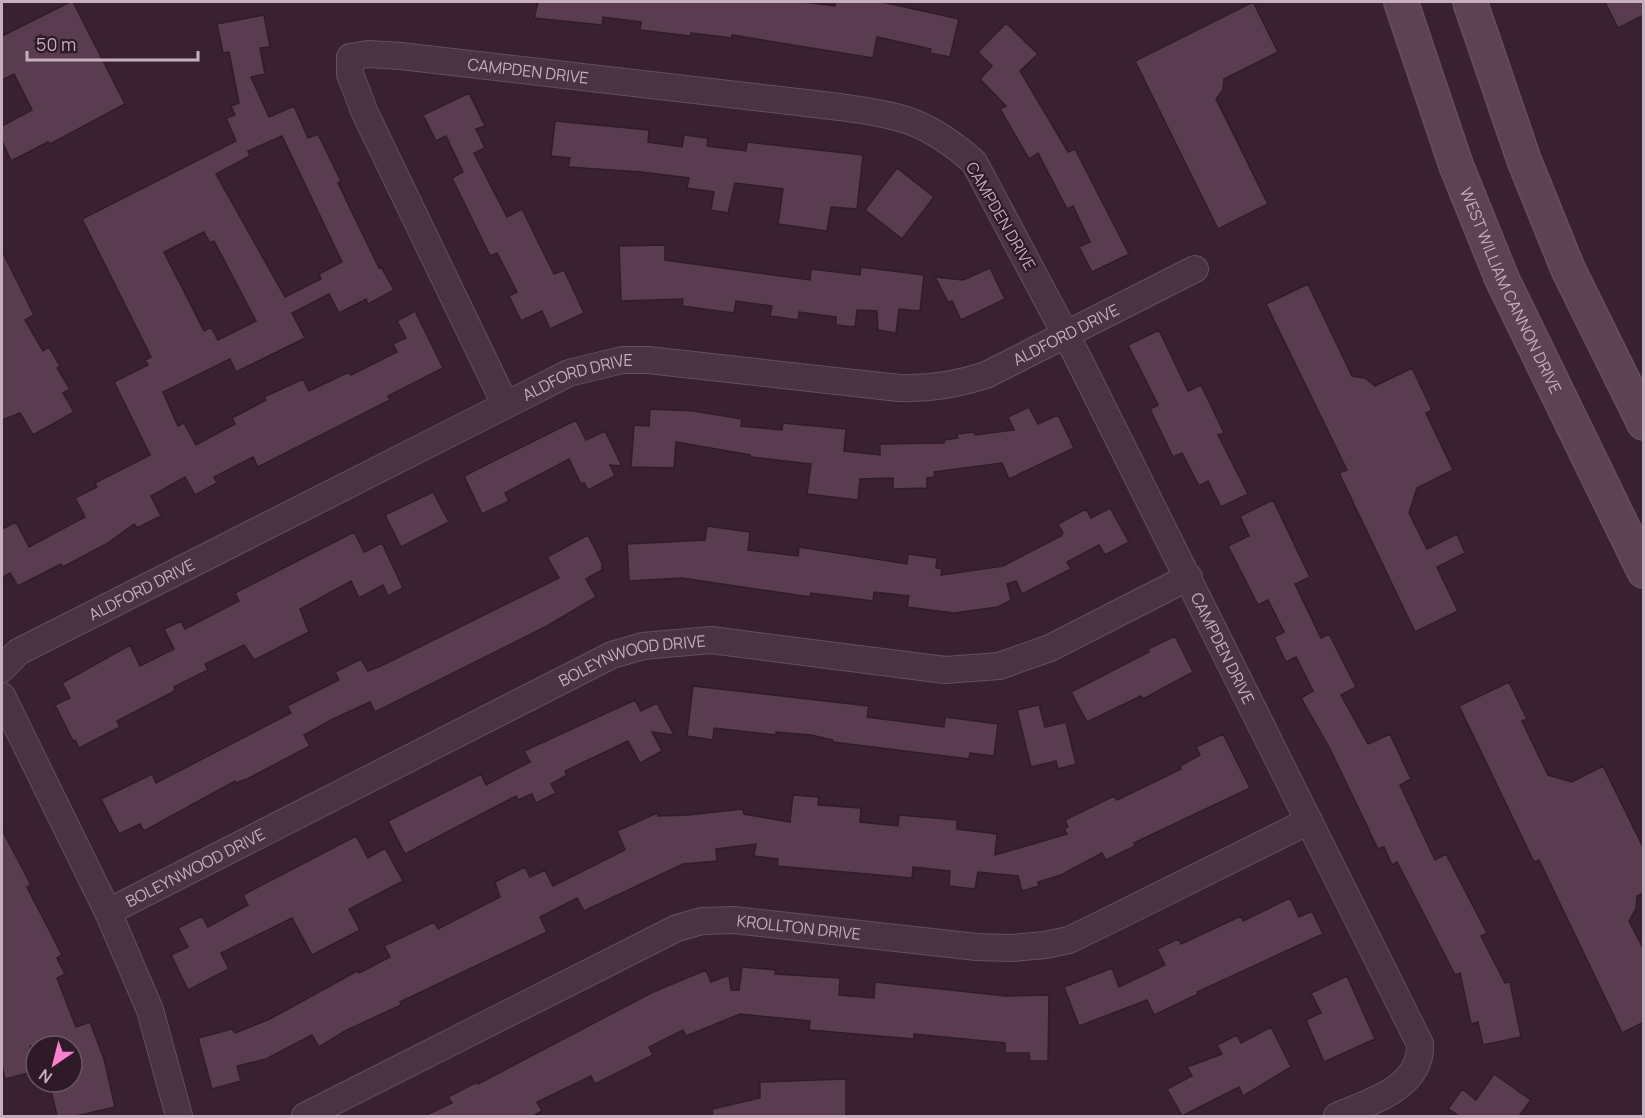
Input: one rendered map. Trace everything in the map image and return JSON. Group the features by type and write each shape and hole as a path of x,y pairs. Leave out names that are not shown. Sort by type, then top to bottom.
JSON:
{"main road":[{"name":"WEST WILLIAM CANNON DRIVE","path":"1401,2 1456,165 1502,279 1644,571"},
{"path":"1470,2 1524,160 1568,269 1644,423"}],"street":[{"name":"CAMPDEN DRIVE","path":"505,404 365,113 350,74 350,57 368,54 393,55 873,112 927,127 974,162 1066,334 1189,577 1420,1044 1420,1056 1407,1081 1386,1094 1337,1116"},
{"name":"ALDFORD DRIVE","path":"2,669 18,652 569,373 622,360 930,389 957,385 986,375 1195,269"},
{"name":"BOLEYNWOOD DRIVE","path":"108,912 612,655 643,646 711,640 945,670 999,666 1050,648 1189,577"},
{"path":"2,696 108,912 150,1010 179,1116"},
{"name":"KROLLTON DRIVE","path":"306,1116 677,928 702,921 734,920 814,927 977,947 1012,948 1045,945 1068,939 1107,921 1309,821"}],"building":[{"path":"73,2 125,104 50,144 48,142 11,161 2,141 2,126 32,110 14,74 2,80 2,36"},
{"path":"538,2 803,2 835,6 835,2 882,2 959,19 950,57 930,53 931,49 877,37 873,58 732,35 732,38 691,33 690,36 640,30 641,22 603,17 602,25 534,18"},
{"path":"1253,2 1278,52 1224,79 1223,90 1216,99 1268,204 1218,229 1135,61"},
{"path":"1605,2 1644,2 1644,15 1618,28"},
{"path":"264,15 270,47 260,48 265,74 251,77 269,117 294,106 308,138 318,134 341,181 338,183 379,268 381,267 394,290 368,304 366,299 339,313 329,294 292,313 305,338 236,372 230,359 163,392 178,426 184,423 196,445 235,424 232,418 266,400 264,397 303,379 309,391 349,372 351,375 397,352 393,344 406,338 397,321 415,311 443,368 388,396 390,400 258,467 253,457 214,477 217,483 195,495 185,477 151,496 161,516 137,528 134,524 108,543 63,567 61,564 18,586 10,573 2,578 2,529 16,522 29,547 85,517 75,498 97,487 95,483 150,455 114,382 148,365 145,360 151,357 82,219 236,141 226,118 235,115 231,106 239,103 229,52 223,53 217,24","holes":["282,136 342,262 319,274 321,279 285,297 216,174 250,156 248,151","204,232 210,243 214,241 256,321 218,340 211,327 204,331 164,252"]},
{"path":"1006,23 1038,54 1020,71 1068,152 1075,149 1129,254 1092,272 1079,247 1090,242 1073,206 1067,209 1038,153 1029,159 1000,109 1006,106 980,79 992,66 978,52"},
{"path":"469,93 485,126 476,129 485,148 474,153 507,217 522,209 554,274 564,270 584,313 550,329 542,311 521,321 509,296 517,292 497,253 490,256 452,178 463,172 446,136 436,141 423,115"},
{"path":"555,121 649,130 648,142 682,147 684,135 708,138 707,146 746,151 747,142 863,155 857,209 831,207 827,231 778,224 783,189 735,183 728,213 711,210 714,192 687,188 689,178 568,167 570,158 551,156"},
{"path":"897,168 934,197 902,239 865,210"},
{"path":"665,245 665,260 810,280 811,269 860,275 861,267 924,275 920,311 899,309 896,333 878,330 877,311 857,310 855,327 836,325 836,317 799,312 798,320 770,316 772,306 736,301 734,313 682,306 683,299 621,301 619,246"},
{"path":"2,251 34,315 25,320 43,351 49,347 60,366 57,368 70,389 63,393 74,412 33,435 20,413 2,420"},
{"path":"990,268 1005,299 961,320 952,301 948,302 935,277 963,280"},
{"path":"1308,284 1352,376 1365,378 1375,386 1412,368 1432,410 1426,413 1453,470 1417,488 1409,513 1427,549 1457,534 1465,553 1437,567 1458,611 1415,632 1339,473 1347,470 1266,304"},
{"path":"1159,330 1188,391 1201,385 1224,433 1218,435 1248,494 1221,507 1208,481 1199,486 1182,453 1173,457 1150,409 1158,405 1128,345"},
{"path":"1029,407 1038,424 1058,415 1074,448 1009,479 1002,463 934,472 935,477 927,478 927,488 893,489 893,478 860,479 858,500 807,494 811,464 750,457 750,455 676,442 674,468 631,467 634,425 649,426 650,409 694,411 742,419 741,426 782,430 783,423 846,429 844,451 880,455 880,444 944,443 944,440 958,438 957,434 974,432 975,435 1014,430 1008,417"},
{"path":"576,420 586,440 605,431 622,466 610,465 615,476 588,490 584,483 581,484 569,459 505,493 509,501 482,514 464,476"},
{"path":"433,492 449,522 401,547 385,515"},
{"path":"1273,500 1310,577 1295,584 1321,638 1329,634 1356,687 1341,695 1368,744 1390,734 1411,779 1400,785 1435,860 1446,854 1487,933 1481,936 1505,983 1510,982 1521,1037 1483,1045 1478,1022 1471,1024 1460,973 1455,975 1397,862 1392,865 1384,847 1378,849 1329,747 1301,698 1313,691 1296,657 1286,662 1274,637 1284,632 1268,600 1258,605 1228,546 1249,536 1240,516"},
{"path":"1110,508 1129,542 1105,555 1099,545 1067,562 1071,569 1022,594 1016,581 1007,584 1011,600 998,607 954,613 907,607 909,596 874,592 873,601 811,593 810,597 682,578 629,581 627,544 705,540 707,526 750,532 748,550 798,556 799,547 907,564 908,554 937,558 936,568 942,569 941,575 1003,566 1061,536 1063,533 1058,524 1086,509 1091,518"},
{"path":"354,532 364,552 382,543 403,588 388,596 383,585 359,598 351,581 300,609 309,632 254,660 244,645 205,664 208,670 174,687 175,690 171,693 117,721 120,727 79,748 75,740 73,741 55,705 70,698 62,683 130,645 140,666 174,649 164,629 181,621 185,629 239,601 235,593"},
{"path":"588,535 602,563 602,570 586,579 596,597 547,626 375,712 370,702 333,719 304,735 310,746 247,779 236,783 235,781 144,831 140,824 119,834 101,799 152,774 156,783 291,713 287,706 339,680 335,672 361,659 368,671 381,666 559,578 547,557"},
{"path":"1175,636 1193,672 1143,699 1141,696 1087,722 1071,692"},
{"path":"1509,682 1527,719 1522,721 1548,775 1572,782 1603,766 1644,849 1644,893 1637,896 1636,909 1629,921 1644,950 1644,1022 1622,1033 1539,860 1534,862 1459,706"},
{"path":"693,686 869,706 867,717 944,727 945,717 998,724 994,756 970,753 969,759 833,742 833,740 811,735 776,732 776,735 714,728 713,740 687,736"},
{"path":"635,700 641,711 657,703 674,735 652,732 662,751 640,763 628,741 565,771 567,775 551,784 556,793 536,803 532,794 518,800 516,796 405,854 388,821 481,774 486,785 530,762 524,751"},
{"path":"1039,705 1045,727 1066,722 1076,764 1058,769 1056,761 1031,767 1017,710"},
{"path":"1223,734 1250,788 1134,843 1135,846 1106,860 1102,853 1061,875 1038,882 1039,886 1022,891 1018,876 978,872 975,889 949,886 950,871 913,867 912,878 777,866 778,859 754,856 756,844 716,849 717,861 683,864 584,911 577,898 540,917 547,932 400,1002 401,1005 345,1031 319,1047 312,1035 266,1059 237,1066 241,1081 212,1089 198,1038 232,1029 235,1033 270,1019 357,971 359,973 390,957 384,946 434,922 438,929 500,897 495,882 525,867 530,877 545,870 553,886 625,850 617,831 657,813 658,816 688,815 743,809 744,814 790,822 793,795 819,797 818,805 861,808 860,822 898,826 899,815 957,820 957,829 997,834 995,855 1067,834 1064,829 1068,827 1065,820 1114,796 1117,800 1181,769 1180,766 1200,755 1196,747"},
{"path":"2,830 31,885 27,887 62,955 57,958 65,974 57,978 76,1027 90,1022 104,1059 115,1107 76,1116 57,1116 52,1094 84,1094 84,1034 24,1034 24,1074 5,1079 2,1066"},
{"path":"356,836 368,858 385,848 403,881 349,909 360,930 312,955 292,918 221,953 229,969 188,990 171,955 188,947 178,928 202,916 208,927 248,905 243,895"},
{"path":"1290,898 1299,917 1312,911 1323,934 1197,992 1198,994 1154,1015 1147,1000 1079,1026 1064,987 1112,968 1119,987 1165,965 1157,949 1178,939 1181,944 1241,916 1243,921"},
{"path":"742,967 776,970 775,974 840,978 839,995 874,998 875,982 1006,996 1049,995 1048,1061 1030,1061 1029,1053 1005,1053 1005,1043 914,1034 914,1039 809,1030 810,1021 740,1014 686,1036 683,1030 649,1047 653,1055 595,1084 591,1076 537,1102 542,1111 533,1116 424,1116 452,1103 448,1097 477,1082 478,1084 653,992 706,970 711,982 729,975 731,990 739,990"},
{"path":"1347,976 1375,1039 1324,1062 1306,1020 1321,1013 1311,993"},
{"path":"1271,1027 1291,1067 1243,1096 1239,1087 1182,1116 1167,1089 1192,1076 1187,1067 1222,1054 1217,1045 1237,1035 1241,1043"},
{"path":"1494,1074 1531,1100 1519,1116 1459,1116 1448,1109 1462,1089 1476,1100"},
{"path":"846,1079 846,1116 713,1116 712,1109 760,1098 760,1082"}]}
